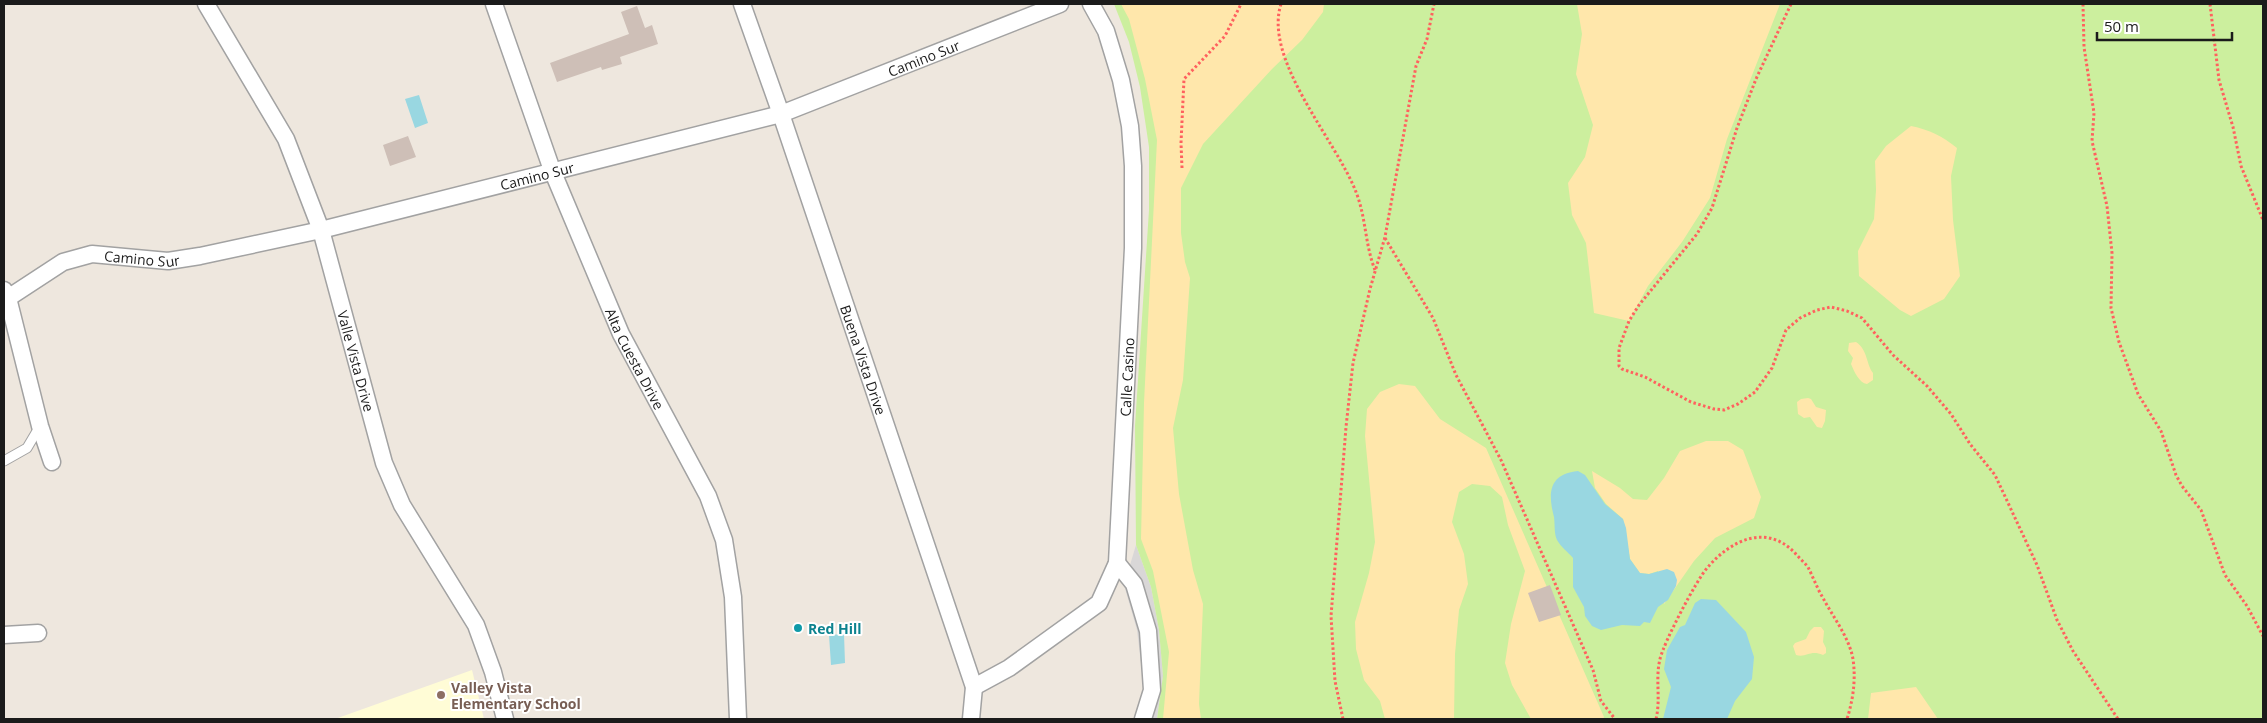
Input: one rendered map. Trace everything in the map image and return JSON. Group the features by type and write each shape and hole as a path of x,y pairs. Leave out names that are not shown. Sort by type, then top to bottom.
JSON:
{"street":[{"name":"Valle Vista Drive","path":"206,4 286,139 321,230 384,463 402,505 476,625 493,672 505,719"},
{"name":"Alta Cuesta Drive","path":"494,4 552,170 621,334 708,496 724,540 733,597 738,719"},
{"name":"Buena Vista Drive","path":"742,4 782,114 974,687 971,719"},
{"name":"Camino Sur","path":"6,294 63,262 92,254 168,260 200,256 321,230 552,170 782,114 1060,4"},
{"name":"Calle Casino","path":"974,687 1008,668 1099,603 1117,563 1133,248 1134,166 1130,126 1121,80 1106,31 1091,4"},
{"path":"6,294 9,329 52,462"},
{"path":"1117,563 1134,584 1148,631 1152,690 1143,719"},
{"path":"4,635 38,633"}],"lane":[{"path":"4,462 27,448 40,426"}],"path":[{"path":"1182,168 1184,80 1225,36 1241,4"},
{"path":"1281,4 1278,30 1287,63 1299,91 1330,140 1352,181 1361,207 1376,270"},
{"path":"1343,719 1335,681 1331,630 1353,363 1384,237 1416,66 1427,39 1434,4"},
{"path":"1791,4 1756,80 1737,128 1712,208 1697,234 1639,305 1619,348 1619,366 1698,404 1714,410 1724,410 1738,404 1755,392 1772,368 1786,330 1800,318 1817,310 1832,307 1862,318 1893,355 1927,386 1951,414 1970,444 1995,475 2037,565 2058,620 2073,651 2118,719"},
{"path":"2082,4 2084,47 2094,113 2092,141 2107,206 2112,253 2110,293 2119,342 2138,394 2161,431 2176,475 2182,486 2201,510 2225,575 2247,606 2263,636"},
{"path":"2210,4 2219,80 2233,127 2241,166 2263,220"},
{"path":"1384,237 1433,318 1456,375 1501,460 1592,670 1601,701 1615,719"},
{"path":"1656,719 1660,699 1658,683 1659,659 1691,595 1707,568 1727,550 1744,539 1761,536 1777,539 1791,549 1807,566 1821,596 1841,629 1852,656 1855,676 1852,703 1847,719"}],"shaded area":[{"path":"1136,545 1151,587 1159,630 1163,676 1157,719 1134,719 1144,689 1137,630 1124,585"},
{"name":"Valley Vista Elementary School","path":"472,670 484,719 335,719"}],"green space":[{"path":"1114,4 2263,4 2263,719 1157,719 1163,676 1159,630 1151,587 1136,545 1135,426 1149,210 1149,147 1140,87 1129,42"}],"sand":[{"path":"1121,4 1324,4 1323,12 1302,40 1272,69 1203,144 1181,188 1181,233 1185,262 1190,278 1183,380 1173,428 1179,494 1193,570 1203,604 1199,704 1201,719 1163,719 1169,652 1153,571 1141,539 1144,403 1157,140 1145,79 1129,19"},
{"path":"1577,4 1780,4 1727,139 1710,198 1682,242 1648,286 1629,321 1594,313 1586,243 1572,215 1568,183 1585,157 1593,125 1576,74 1582,34"},
{"path":"1911,126 1935,134 1957,148 1951,176 1953,220 1960,276 1944,299 1911,316 1900,310 1859,276 1858,251 1874,219 1875,161 1886,146"},
{"path":"1856,342 1863,349 1873,373 1873,380 1867,384 1859,379 1851,364 1853,358 1848,351 1849,343"},
{"path":"1399,384 1415,386 1440,419 1486,448 1604,717 1603,719 1531,719 1512,685 1505,663 1511,624 1525,571 1508,525 1502,497 1490,486 1472,484 1459,492 1452,522 1464,554 1468,584 1459,610 1455,654 1454,719 1385,719 1380,701 1364,680 1356,649 1355,622 1369,573 1375,542 1365,436 1367,409 1380,392"},
{"path":"1808,398 1811,399 1816,407 1826,410 1822,428 1817,427 1810,417 1804,418 1798,414 1797,402"},
{"path":"1706,441 1728,441 1743,450 1761,497 1754,518 1715,538 1694,561 1664,604 1658,571 1649,574 1640,573 1630,559 1623,519 1606,504 1595,488 1592,471 1620,488 1633,499 1647,500 1664,478 1680,451"},
{"path":"1814,627 1821,627 1824,631 1823,642 1826,653 1823,655 1812,653 1796,655 1793,646 1795,643 1806,639"},
{"path":"1916,687 1938,719 1868,719 1871,693"}],"water":[{"path":"419,95 428,123 415,128 405,99"},
{"path":"1578,471 1585,475 1605,504 1623,519 1630,559 1640,573 1649,574 1667,569 1674,572 1677,580 1676,586 1668,600 1658,607 1650,623 1644,622 1640,626 1622,625 1601,630 1592,626 1585,616 1584,607 1573,587 1573,558 1556,538 1551,501 1552,486 1556,481 1561,476"},
{"path":"1701,599 1716,600 1746,632 1754,657 1752,679 1735,701 1727,719 1663,719 1671,687 1664,669 1667,650 1680,627 1685,625 1695,603"},
{"path":"844,634 845,663 831,665 829,635"}],"building":[{"path":"637,6 645,28 652,25 658,44 620,57 622,64 602,70 601,67 557,82 550,63 629,34 621,12"},
{"path":"408,136 416,157 390,166 383,145"},
{"path":"1550,585 1561,615 1539,622 1528,593"}],"place":[{"name":"Red Hill","path":"798,628"},
{"name":"Valley Vista Elementary School","path":"441,695"}]}
